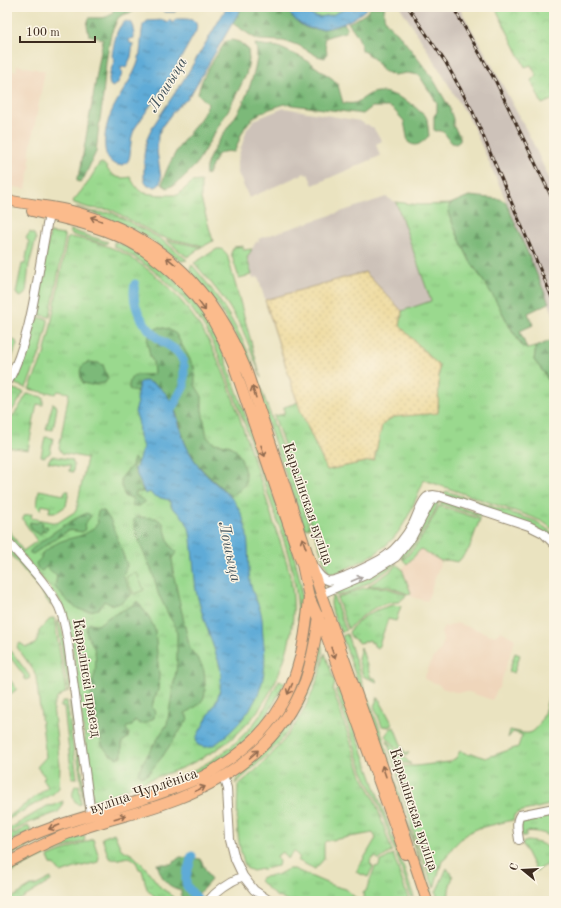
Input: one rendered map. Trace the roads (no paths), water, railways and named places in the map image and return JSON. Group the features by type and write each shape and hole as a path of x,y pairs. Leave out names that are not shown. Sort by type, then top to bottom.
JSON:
{"main road":[{"path":"7,200 49,211"},
{"path":"7,206 49,211"},
{"name":"Каралінская вуліца","path":"49,211 127,241 148,254 166,268 194,295 211,318 223,339 262,431 312,564 321,594 358,696 422,901"},
{"name":"Каралінская вуліца","path":"262,431 302,564 310,597 319,616 320,632 388,794 427,901"},
{"path":"310,597 321,594 319,616"},
{"name":"вуліца Чурлёніса","path":"7,863 66,834 176,799 220,773 268,725 282,705 301,658 310,597"},
{"name":"вуліца Чурлёніса","path":"7,848 41,832 180,787 197,780 234,770 256,753 274,734 288,714 305,679 320,632"},
{"path":"91,815 94,825"}],"street":[{"path":"7,384 20,354 27,332 49,211"},
{"path":"312,564 320,577 330,582 382,560 394,550 402,540 416,518 426,498 432,495 529,526 543,533 554,544"},
{"path":"321,594 370,573 396,557 412,537 432,501 439,496"},
{"name":"Каралінскі праезд","path":"7,541 48,590 58,606 63,618 69,649 91,815"},
{"path":"220,773 227,788 234,859 243,876 254,890 270,901"},
{"path":"519,840 517,824 520,815 554,808"},
{"path":"208,901 224,886 243,876"}],"water":[{"path":"143,7 200,7 179,8 175,12 164,12 162,10 147,10"},
{"path":"227,7 242,7 191,94 188,96 188,99 179,105 163,125 158,135 157,151 161,178 160,184 156,187 148,186 144,179 144,155 147,139 153,126 186,76"},
{"path":"285,7 300,7 311,15 319,17 332,15 349,7 368,7 355,17 337,26 318,29 310,28 299,23"},
{"path":"176,19 188,19 194,21 197,26 196,31 172,74 135,128 128,161 121,165 113,163 106,154 105,148 107,125 113,109 137,65 140,55 143,25 147,21 164,20 167,23 170,20 173,23"},
{"path":"126,21 132,23 134,28 134,38 129,40 130,43 133,44 131,57 126,68 121,68 123,73 117,84 112,87 109,82 109,78 115,60 112,56 114,42 119,27"},
{"path":"145,381 156,385 170,400 184,440 193,458 206,475 232,498 238,506 246,528 250,582 262,616 265,665 260,689 249,711 230,732 219,742 206,747 197,744 196,738 217,700 220,689 220,666 196,591 189,528 180,514 173,509 169,500 153,496 150,492 145,494 135,470 143,447 139,436 138,420 135,412 138,402 136,399 140,382"}],"waterway":[{"name":"Лошыца","path":"135,284 135,301 140,317 150,331 177,352 183,361"},
{"name":"Лошыца","path":"168,415 184,386 184,366"},
{"name":"Лошыца","path":"192,856 186,882 188,888 197,898"}],"railway":[{"path":"408,7 446,63 472,110 554,302"},
{"path":"453,7 496,82 554,202"}]}
